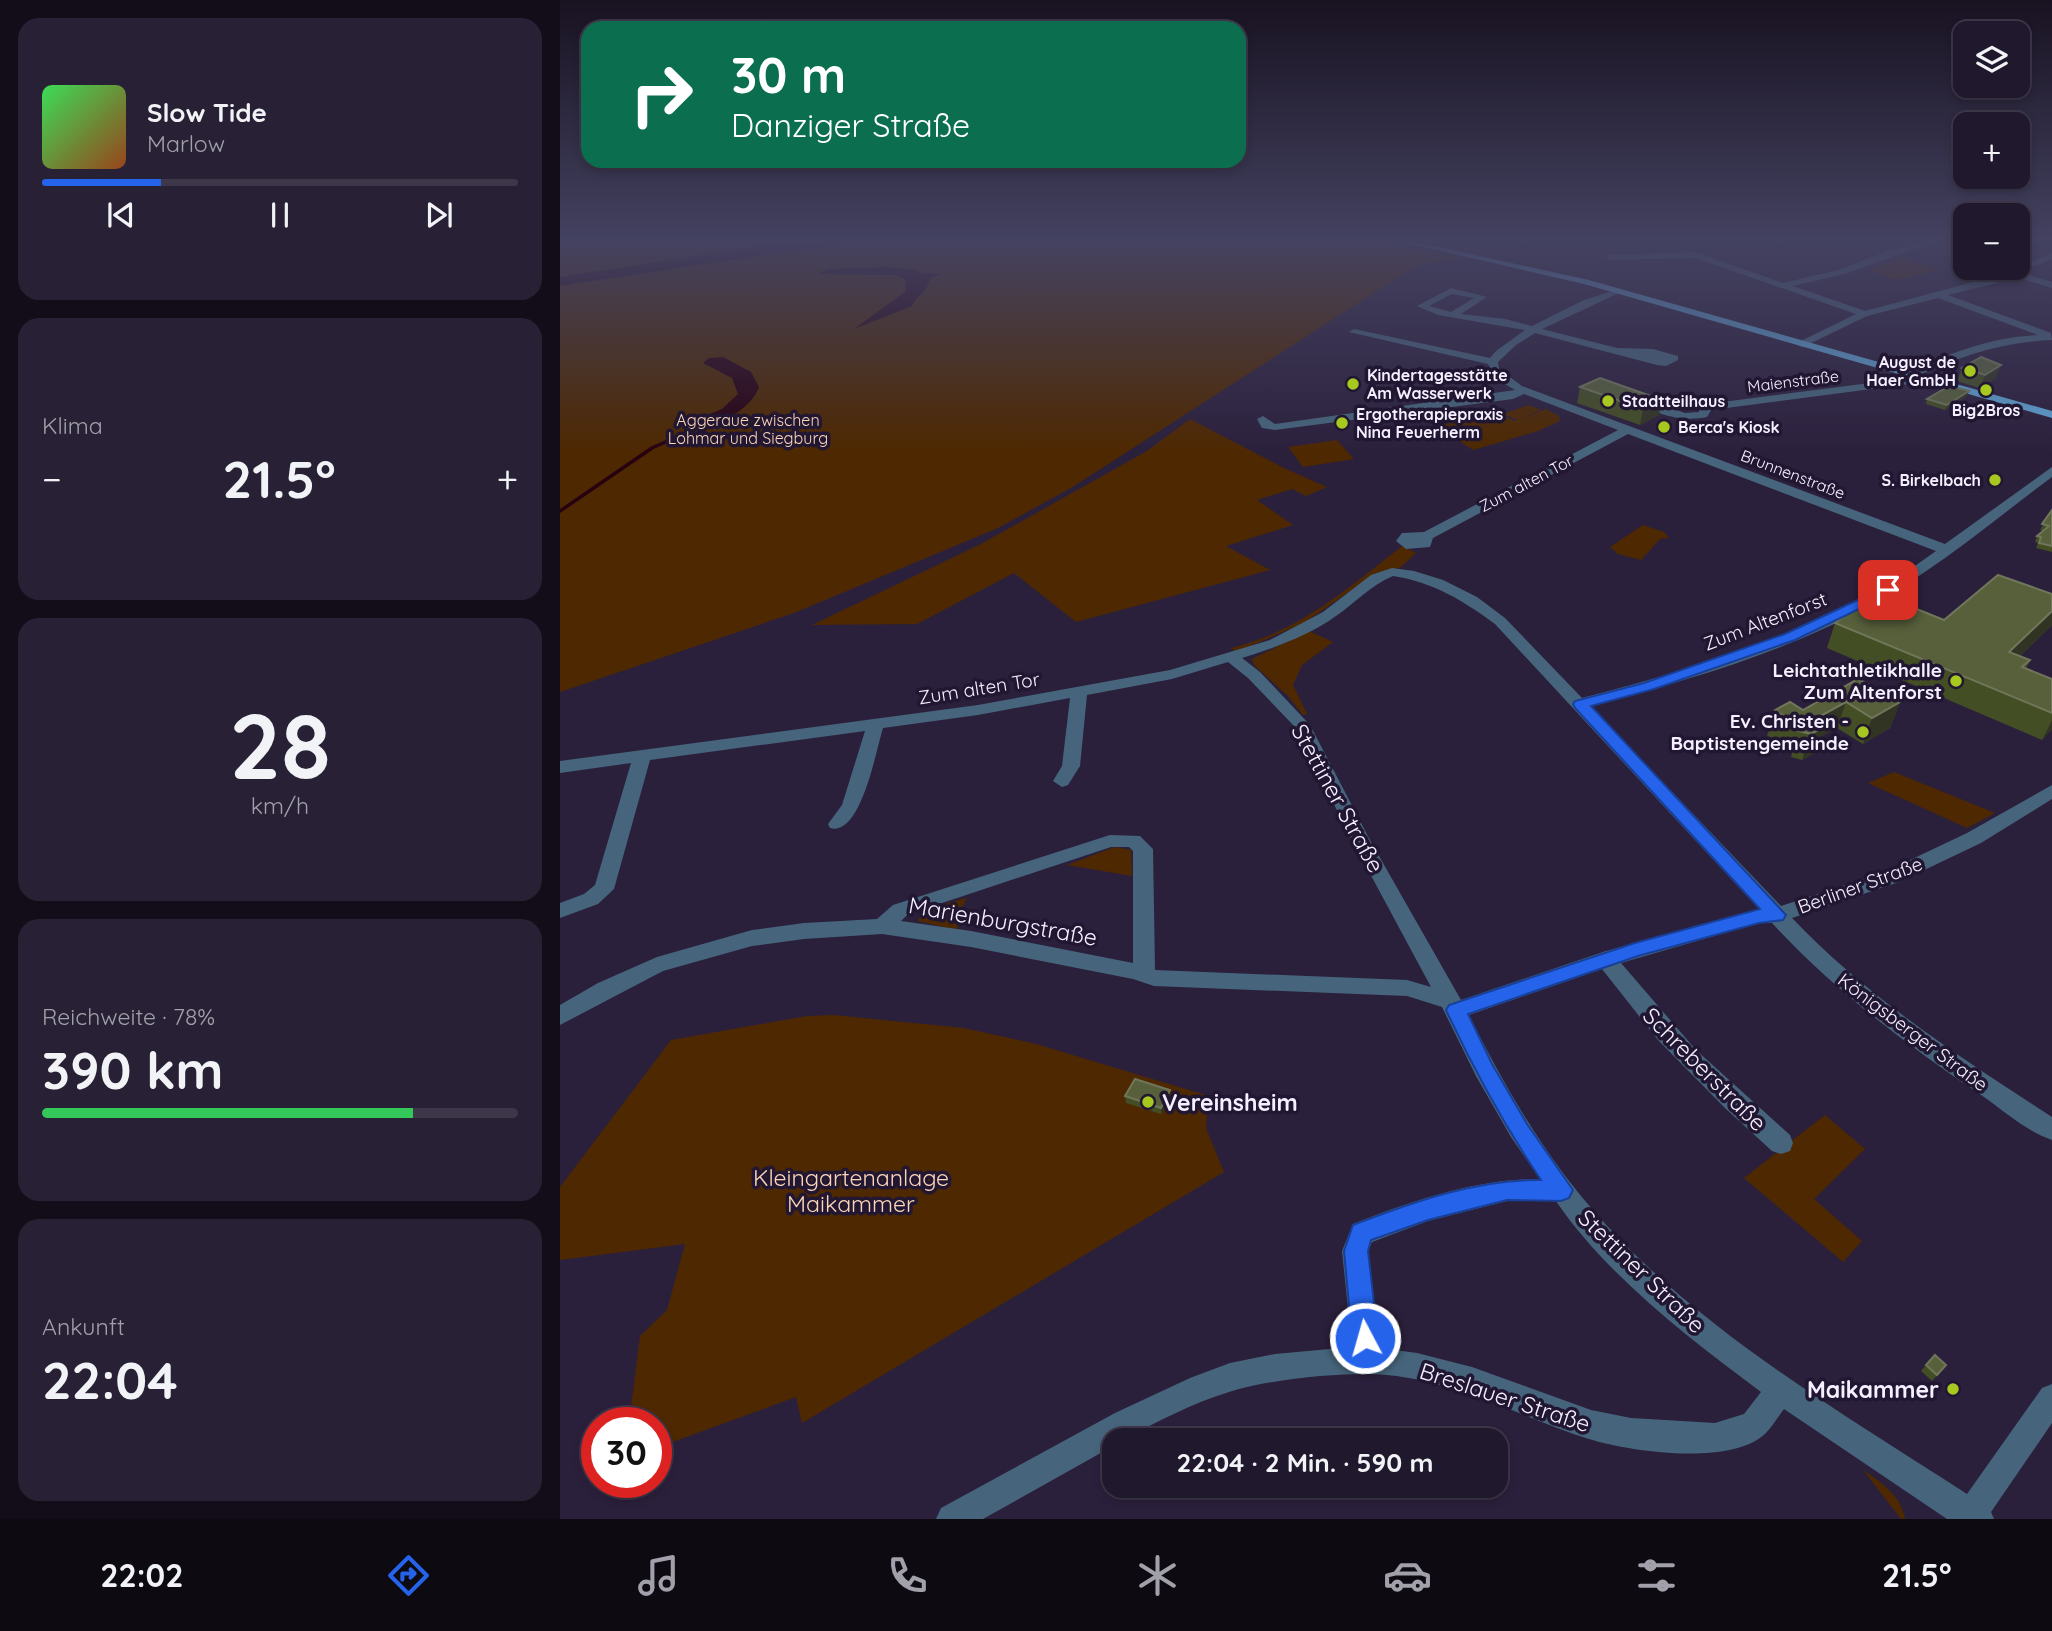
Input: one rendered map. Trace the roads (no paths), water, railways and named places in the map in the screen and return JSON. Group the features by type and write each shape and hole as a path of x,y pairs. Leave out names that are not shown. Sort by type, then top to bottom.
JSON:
{"main road":[{"path":"1693,313 2052,415"}],"street":[{"path":"1448,313 1536,330 1618,351"},
{"path":"1354,332 1493,362 1502,351 1566,313"},
{"path":"1803,344 1868,313"},
{"path":"1987,313 2052,337"},
{"path":"1911,375 1955,354 1985,345 2052,337"},
{"name":"Brunnenstraße","path":"1493,362 1500,377 1523,390 1947,550"},
{"name":"Maienstraße","path":"1707,407 1925,379"},
{"path":"1263,419 1266,426 1275,427 1513,396 1523,390"},
{"name":"Zum alten Tor","path":"1425,537 1628,429"},
{"name":"Zum Altenforst","path":"1580,704 1649,686 1790,637 1888,590 2051,473"},
{"name":"Königsberger Straße","path":"1381,575 1392,572 1414,575 1472,600 1503,624 1831,970 1867,1001 1954,1065 2052,1130"},
{"name":"Zum alten Tor","path":"560,767 875,725 1079,693 1172,674 1275,643 1317,621 1381,575"},
{"name":"Stettiner Straße","path":"1232,658 1254,674 1301,725 1484,1069 1520,1130 1561,1190 1624,1260 1686,1317 1781,1390 1968,1517"},
{"path":"1062,780 1071,766 1079,693"},
{"path":"837,824 851,806 875,725"},
{"path":"560,911 591,899 604,889 642,756"},
{"name":"Berliner Straße","path":"1452,1005 1759,916 1777,915 1892,877 1974,838 2052,791"},
{"path":"882,926 900,910 916,904 1110,841 1128,840 1143,849 1144,975"},
{"name":"Marienburgstraße","path":"560,1016 635,974 682,957 752,938 882,926 971,939 1135,971 1154,978 1407,988 1452,1005"},
{"name":"Schreberstraße","path":"1606,959 1641,1006 1678,1048 1730,1100 1781,1143"},
{"path":"1367,1360 1356,1251 1362,1233 1428,1209 1507,1190 1561,1190"},
{"name":"Breslauer Straße","path":"952,1519 1125,1423 1197,1388 1230,1377 1275,1368 1367,1360 1445,1373 1601,1428 1691,1438 1714,1438 1741,1432 1754,1424 1781,1390"},
{"path":"1968,1517 2052,1398"}],"waterway":[{"path":"560,511 652,448 694,429"}],"place":[{"name":"August de Haer GmbH","path":"1970,371"},
{"name":"Kindertagesstätte Am Wasserwerk","path":"1353,384"},
{"name":"Big2Bros","path":"1986,390"},
{"name":"Stadtteilhaus","path":"1608,401"},
{"name":"Ergotherapiepraxis Nina Feuerherm","path":"1342,423"},
{"name":"Berca's Kiosk","path":"1664,427"},
{"name":"S. Birkelbach","path":"1995,480"},
{"name":"Leichtathletikhalle Zum Altenforst","path":"1956,681"},
{"name":"Ev. Christen - Baptistengemeinde","path":"1863,732"},
{"name":"Vereinsheim","path":"1148,1102"},
{"name":"Maikammer","path":"1953,1389"}],"park label":[{"name":"Aggeraue zwischen Lohmar und Siegburg","path":"748,429"},
{"name":"Kleingartenanlage Maikammer","path":"851,1190"}]}
